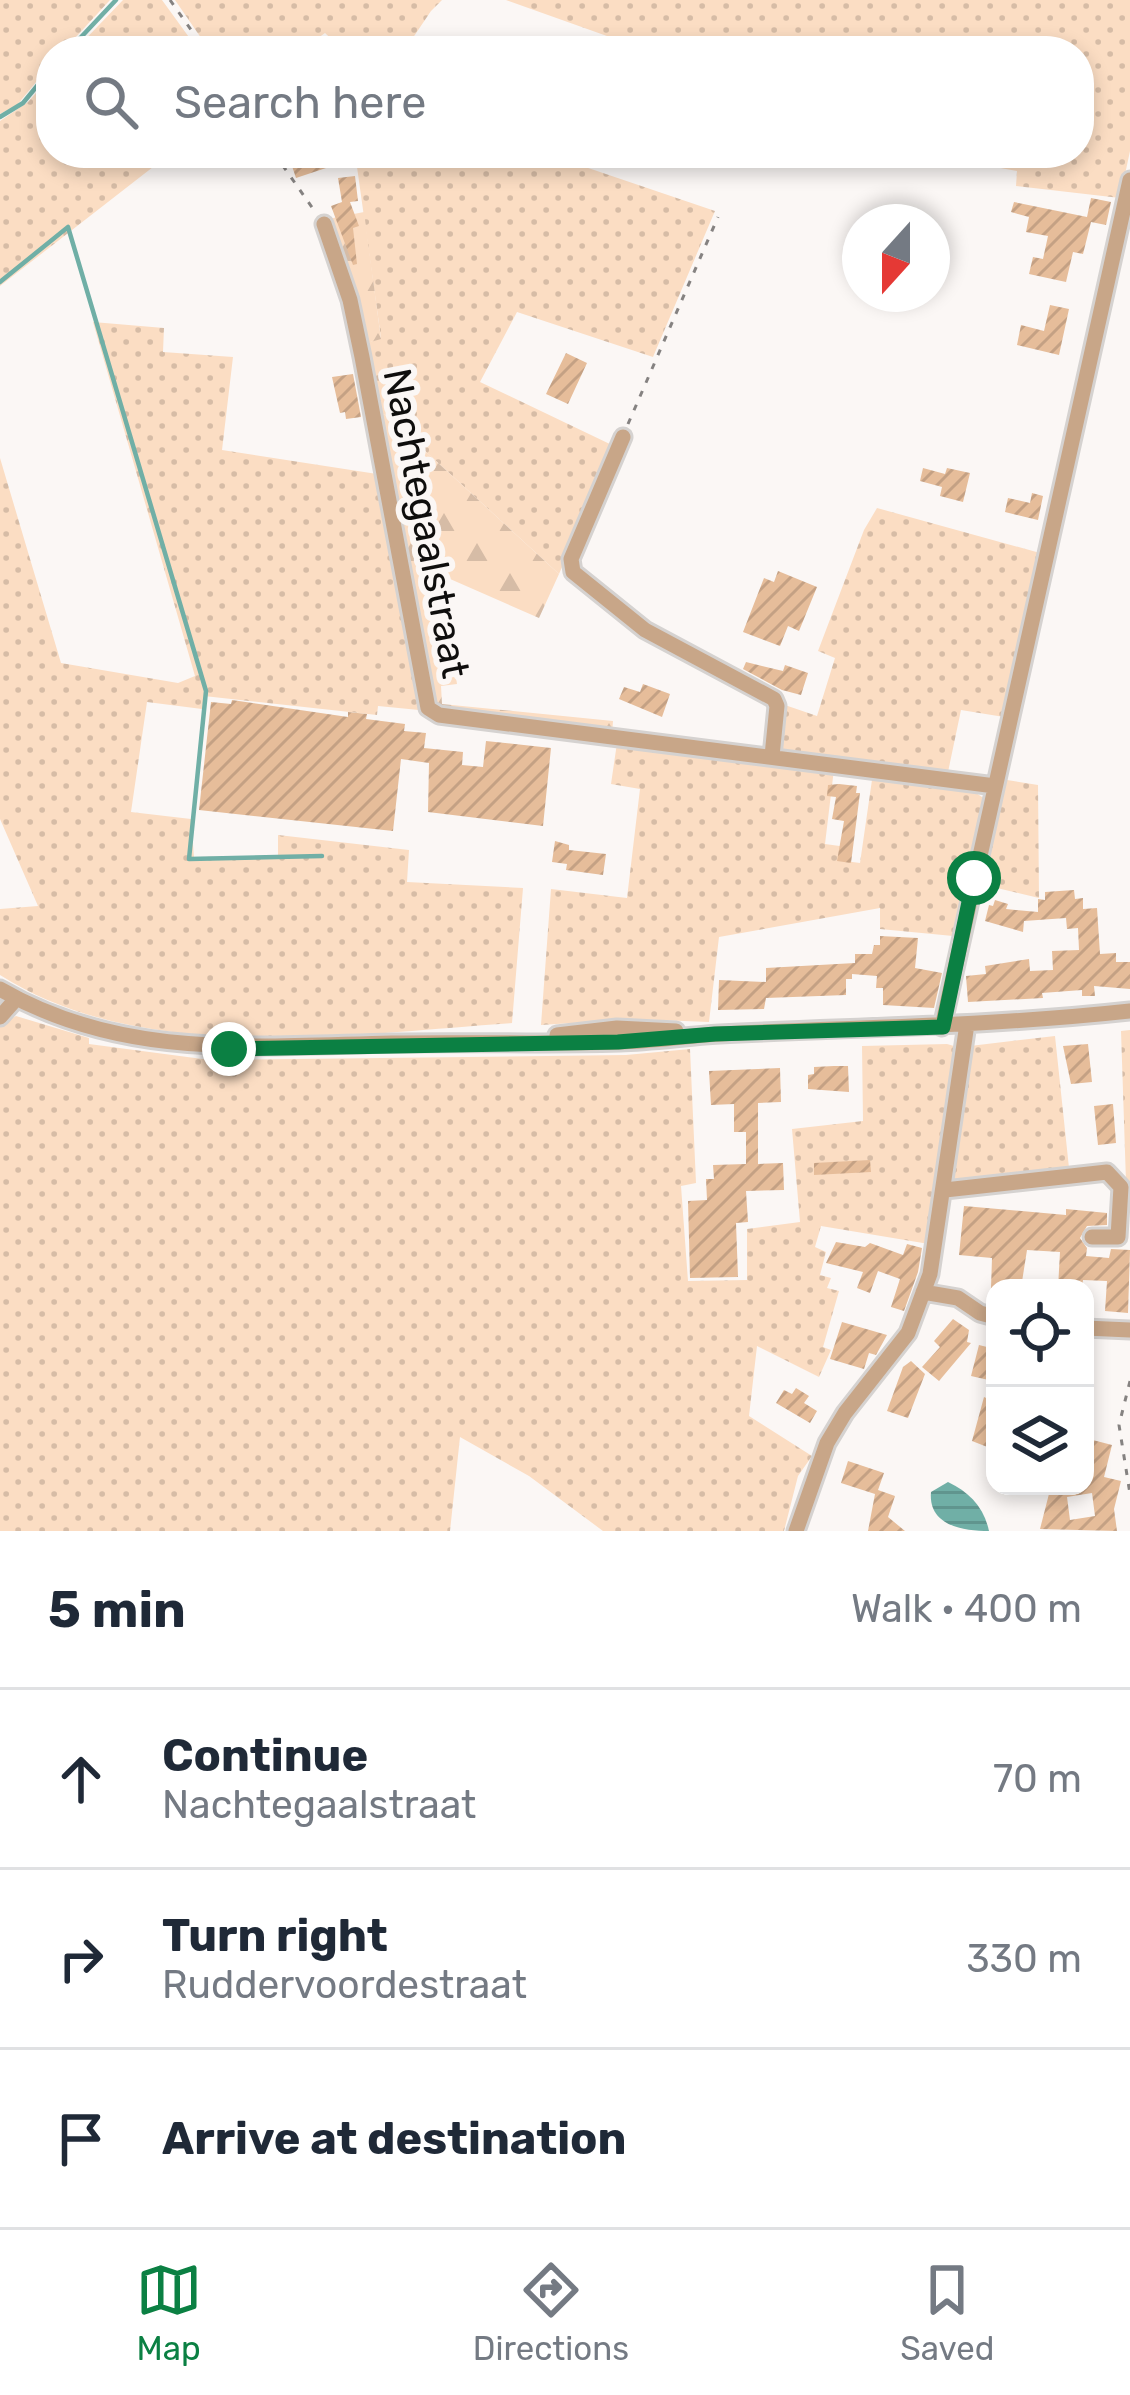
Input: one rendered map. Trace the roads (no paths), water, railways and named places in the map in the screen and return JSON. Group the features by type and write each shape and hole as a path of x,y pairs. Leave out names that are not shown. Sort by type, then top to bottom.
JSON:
{"street":[{"path":"943,1027 1130,180"},
{"name":"Nachtegaalstraat","path":"324,224 354,319 428,708 439,715 995,787"},
{"path":"623,437 571,559 573,572 645,630 774,699 772,756"},
{"path":"0,989 64,1021 108,1033 229,1049 526,1041 617,1028 715,1034 943,1027 1130,1011"},
{"path":"0,1017 16,999"},
{"path":"796,1531 827,1443 908,1333 930,1274 967,1024"},
{"path":"945,1190 1107,1172 1121,1187 1118,1237 1092,1237"},
{"path":"923,1292 958,1298 986,1315"},
{"path":"1094,1328 1130,1330"}],"water":[{"path":"948,1482 974,1501 989,1531 959,1528 935,1512 931,1492"}],"waterway":[{"path":"82,36 116,0"},
{"path":"0,117 23,103 36,87"},
{"path":"0,282 68,227 206,691 189,859 322,856"}]}
